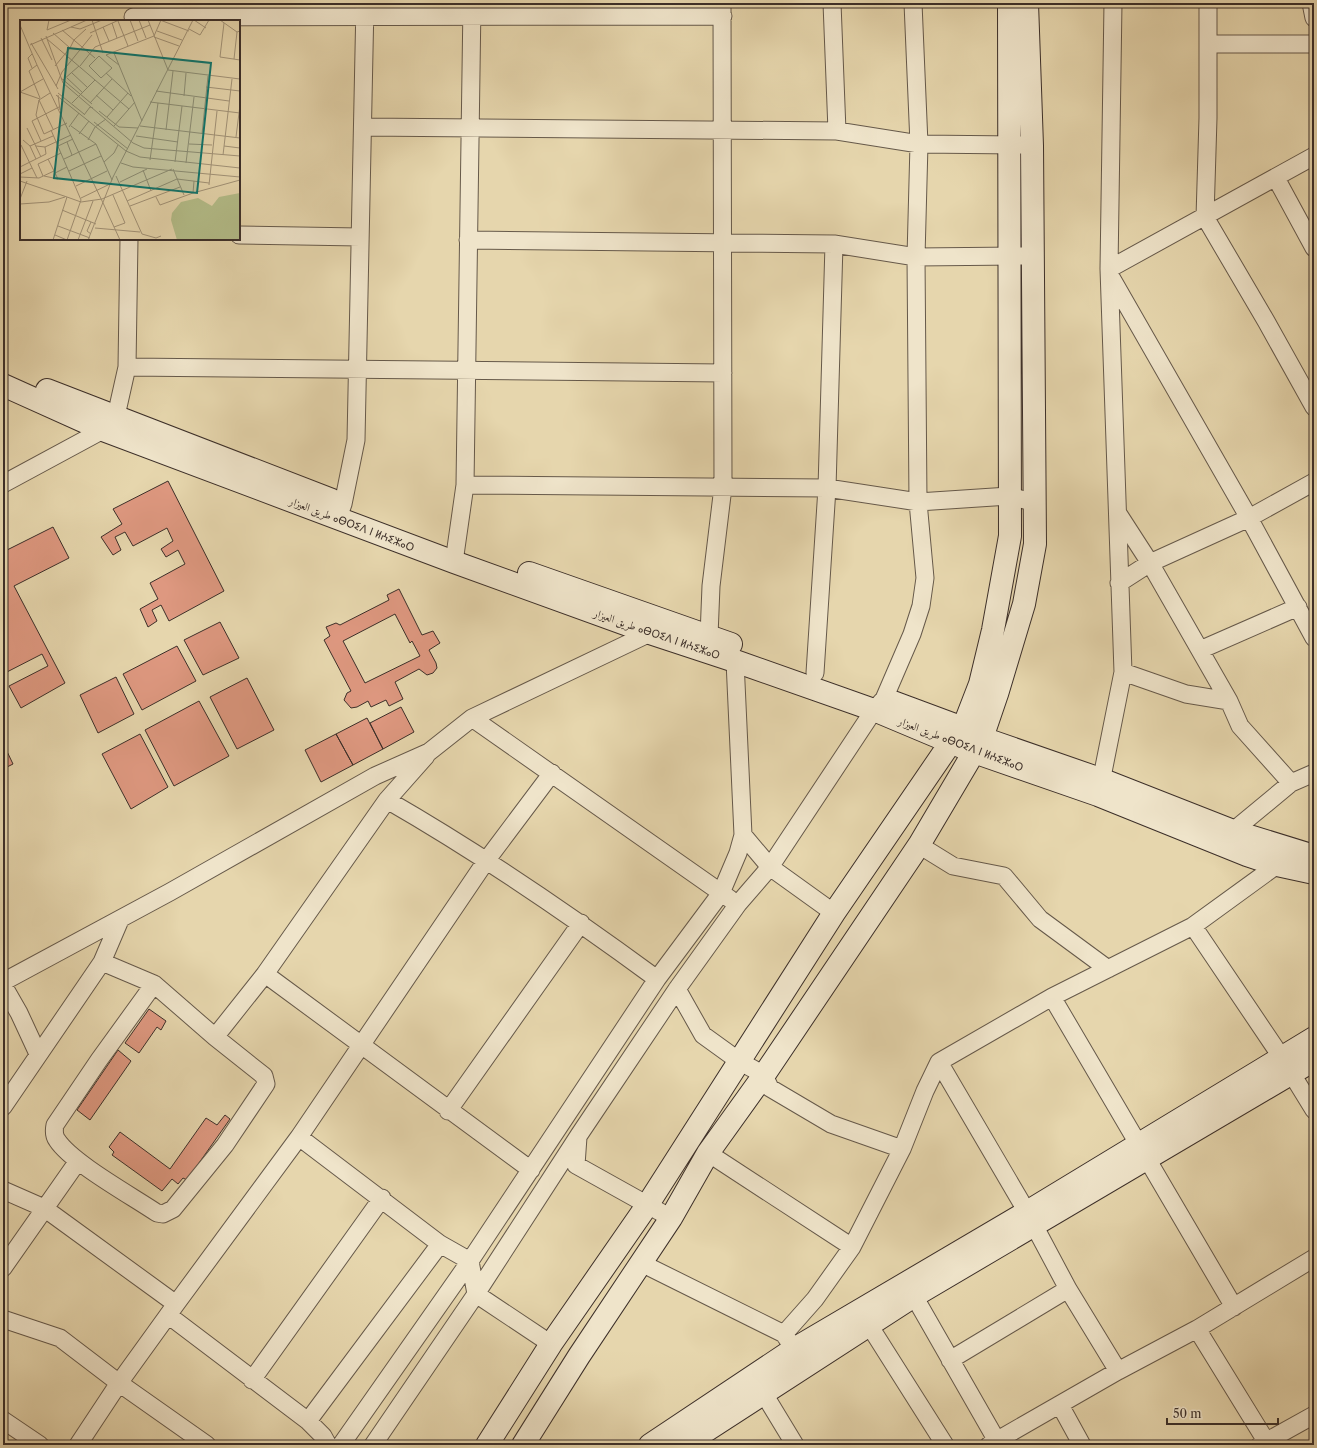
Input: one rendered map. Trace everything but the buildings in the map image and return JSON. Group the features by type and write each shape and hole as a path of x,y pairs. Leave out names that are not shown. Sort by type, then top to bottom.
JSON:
{"main road":[{"path":"487,1445 551,1344 648,1204 834,913 968,740 993,630 1010,536 1009,3"},
{"path":"523,1445 579,1356 670,1218 708,1153 764,1075 919,845 968,740 1024,604 1035,544 1036,503 1032,256 1032,146 1027,3"},
{"name":"طريق العيزار ⴰⴱⵔⵉⴷ ⵏ ⵍⵄⵉⵣⴰⵔ","path":"3,372 110,423"},
{"name":"طريق العيزار ⴰⴱⵔⵉⴷ ⵏ ⵍⵄⵉⵣⴰⵔ","path":"3,386 110,423 455,555 655,626 735,660 879,704"},
{"name":"طريق العيزار ⴰⴱⵔⵉⴷ ⵏ ⵍⵄⵉⵣⴰⵔ","path":"655,626 709,636 815,673 879,704 968,740 1101,788 1233,830 1283,857 1313,869"},
{"name":"طريق العيزار ⴰⴱⵔⵉⴷ ⵏ ⵍⵄⵉⵣⴰⵔ","path":"1101,788 1247,855 1283,857"},
{"path":"650,1445 758,1384 869,1326 1030,1219 1287,1065 1314,1038"},
{"path":"1287,1065 1314,1060"},
{"path":"684,1445 758,1384 789,1341 1030,1219"}],"street":[{"path":"832,3 837,131"},
{"path":"374,1445 476,1294 578,1135 677,989 738,904 770,867 879,704 912,634 921,606 925,578 918,502 916,258 919,144 913,3"},
{"path":"1101,788 1124,672 1119,583 1119,515 1110,272 1113,3"},
{"path":"1208,3 1208,118 1205,217 1314,407"},
{"path":"1310,3 1314,18"},
{"path":"133,14 252,10 722,9 723,487 711,586 709,636"},
{"path":"340,511 356,440 365,10"},
{"path":"455,555 465,485 472,10"},
{"path":"1208,44 1314,44"},
{"path":"363,127 837,131 919,144 1009,144 1032,146"},
{"path":"1110,272 1314,156"},
{"path":"1276,178 1314,248"},
{"path":"240,235 360,237"},
{"path":"3,484 110,423 127,367 129,240"},
{"path":"468,240 834,244 916,258 1032,256"},
{"path":"815,673 827,488 834,244"},
{"path":"1110,272 1249,518 1314,638"},
{"path":"127,367 723,373"},
{"path":"1119,583 1150,563 1249,518 1314,482"},
{"path":"465,485 827,488 918,502 1009,496 1036,503"},
{"path":"1119,515 1150,563 1200,650 1229,701 1240,726 1291,782"},
{"path":"1200,650 1298,607"},
{"path":"215,1037 265,974 387,800 429,752 472,718 655,626"},
{"path":"341,1445 470,1261 657,979 721,893 738,853 743,834 735,660"},
{"path":"1124,672 1186,694 1229,701"},
{"path":"472,718 738,904"},
{"path":"3,982 120,920 375,776 429,752"},
{"path":"78,1445 119,1383 298,1137 359,1045 486,861 552,773"},
{"path":"1233,830 1291,782 1314,773"},
{"path":"387,800 429,824 581,923 657,979"},
{"path":"743,834 770,867 834,913"},
{"path":"919,845 953,866 1004,876 1040,919 1108,969"},
{"path":"641,1263 789,1341 815,1299 852,1247 902,1149 925,1091 939,1062 1052,997 1193,926 1283,857"},
{"path":"3,1107 8,1093 38,1054 102,962 120,920"},
{"path":"448,1111 581,923"},
{"path":"1193,926 1287,1065 1314,1110"},
{"path":"102,962 154,984 215,1037 264,1076 266,1084 225,1145 173,1209 163,1214 157,1213 78,1161 58,1141 54,1130 55,1125 99,1060 154,984"},
{"path":"265,974 448,1111 531,1170"},
{"path":"3,985 19,1013 38,1054"},
{"path":"677,989 703,1035 739,1061 764,1075 770,1088 831,1124 902,1149"},
{"path":"1052,997 1234,1307"},
{"path":"939,1062 1030,1219 1068,1289 1118,1371"},
{"path":"561,1125 578,1135"},
{"path":"578,1135 576,1165 648,1204 670,1218"},
{"path":"298,1137 382,1198 440,1244 470,1261"},
{"path":"708,1153 852,1247"},
{"path":"3,1268 78,1161"},
{"path":"3,1190 44,1208 172,1310 252,1380 308,1421 320,1433 328,1445"},
{"path":"252,1380 382,1198"},
{"path":"308,1421 440,1244"},
{"path":"914,1296 950,1360 993,1443 1118,1371 1197,1329 1314,1258"},
{"path":"470,1261 476,1294 551,1344"},
{"path":"950,1360 1068,1289"},
{"path":"3,1319 60,1338 119,1383 207,1445"},
{"path":"869,1326 945,1445"},
{"path":"1197,1329 1263,1443 1314,1415"},
{"path":"758,1384 795,1445"},
{"path":"1060,1405 1082,1445"},
{"path":"4,1422 40,1445"}]}
